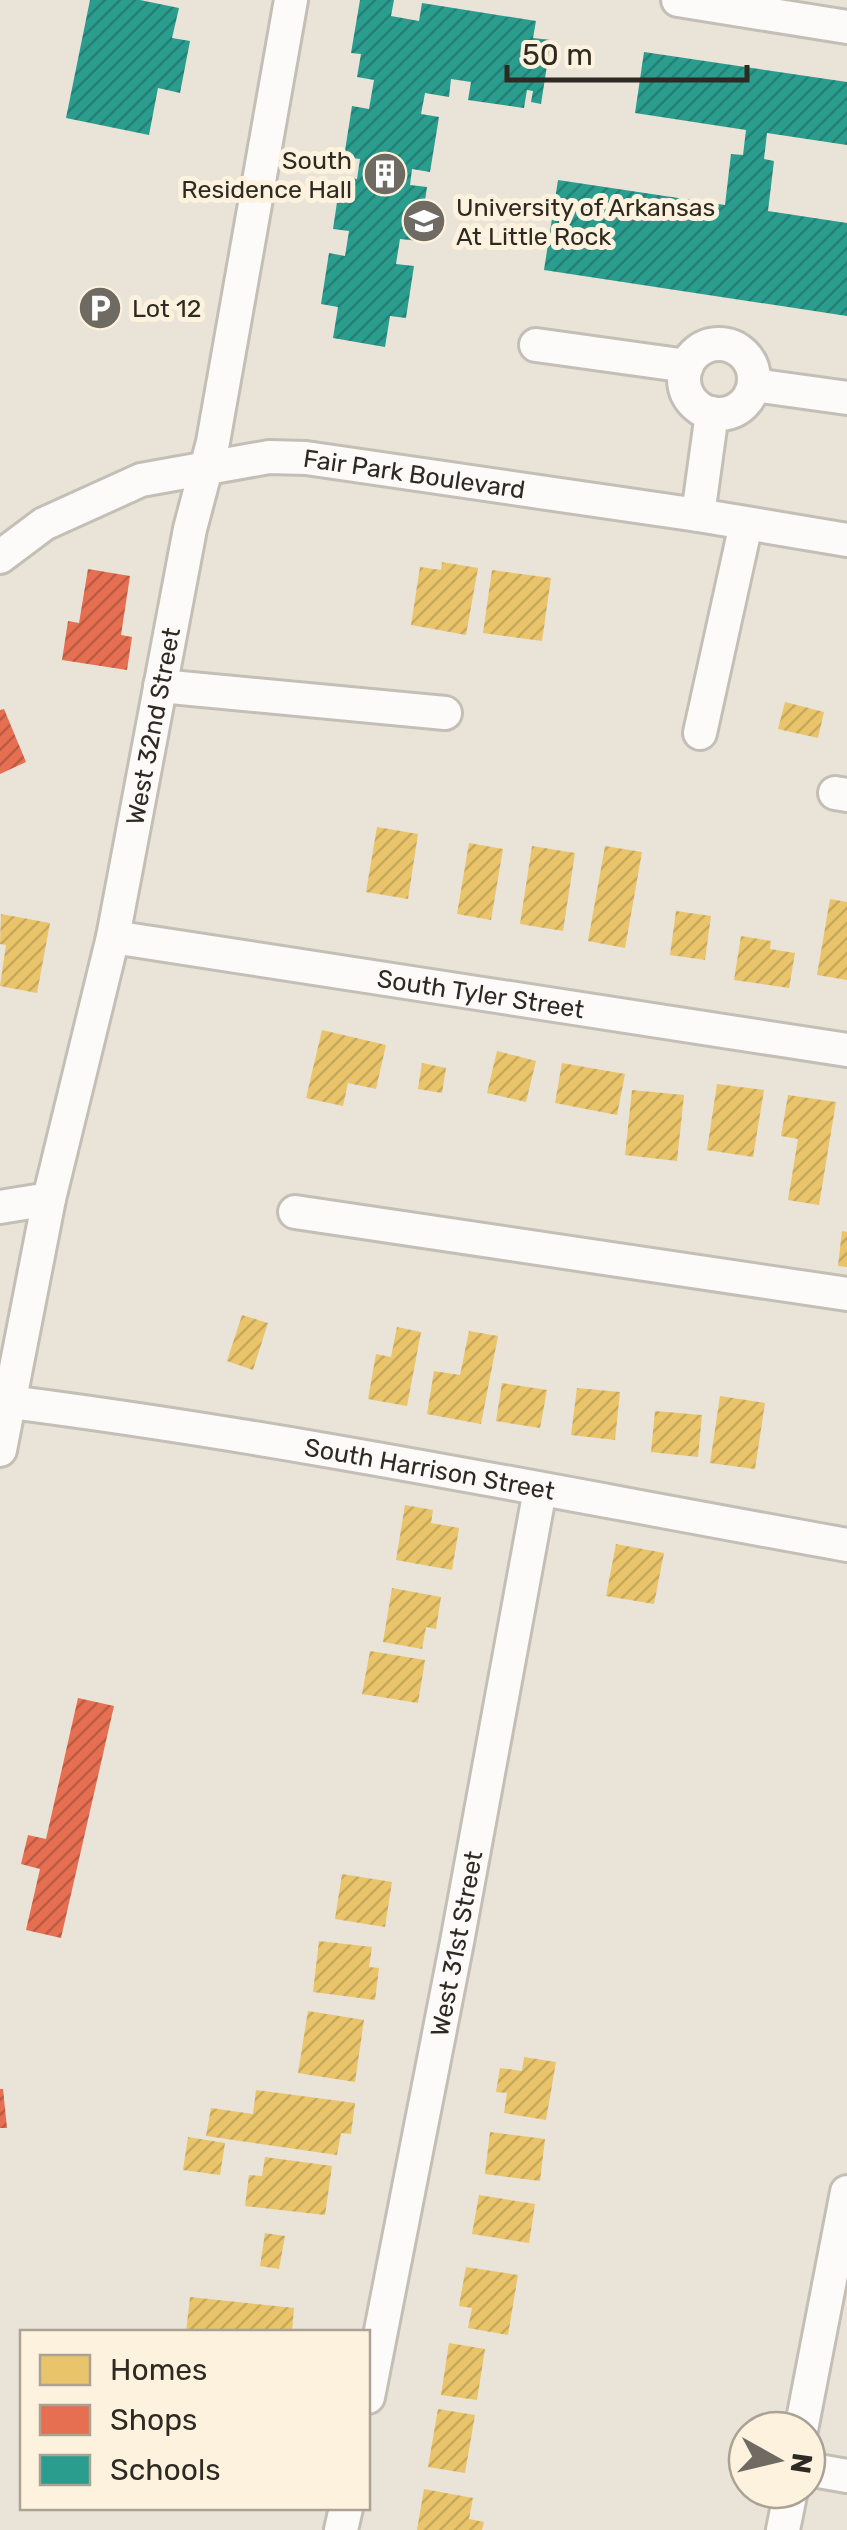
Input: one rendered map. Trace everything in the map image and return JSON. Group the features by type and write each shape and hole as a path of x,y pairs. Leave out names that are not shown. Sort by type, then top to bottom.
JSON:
{"street":[{"name":"West 32nd Street","path":"0,1450 49,1198 113,937 204,466 220,409 291,0"},
{"path":"678,0 847,27"},
{"path":"724,344 744,354 754,374 754,384 744,404 735,411 712,413 692,400 686,390 687,366 703,348 724,344"},
{"path":"536,345 687,366"},
{"path":"754,384 847,398"},
{"path":"698,515 712,413"},
{"name":"Fair Park Boulevard","path":"0,557 44,524 141,480 269,457 306,458 847,540"},
{"path":"700,733 746,524"},
{"path":"160,686 446,714"},
{"name":"South Tyler Street","path":"113,937 847,1050"},
{"path":"0,1206 49,1198"},
{"path":"295,1212 847,1294"},
{"name":"South Harrison Street","path":"10,1402 156,1421 847,1545"},
{"name":"West 31st Street","path":"370,2387 540,1490"},
{"path":"804,2410 847,2192"}],"building: Homes":[{"path":"442,562 478,568 466,635 411,625 420,567 441,570"},
{"path":"492,570 551,578 542,641 483,633"},
{"path":"785,702 824,712 818,738 778,729"},
{"path":"377,827 418,834 408,899 366,892"},
{"path":"469,843 503,849 491,920 457,914"},
{"path":"532,846 575,853 563,931 520,924"},
{"path":"605,846 642,852 625,948 588,941"},
{"path":"830,899 847,902 847,980 817,975"},
{"path":"676,911 711,916 705,960 670,955"},
{"path":"1,914 50,923 37,993 0,986 6,945 0,944"},
{"path":"741,936 771,941 770,949 795,953 789,988 734,980"},
{"path":"322,1030 386,1045 376,1089 348,1083 343,1106 306,1098"},
{"path":"497,1051 536,1061 526,1102 487,1093"},
{"path":"422,1063 446,1068 442,1093 418,1089"},
{"path":"562,1063 625,1074 617,1115 555,1103"},
{"path":"717,1084 764,1090 753,1157 707,1150"},
{"path":"632,1090 684,1095 677,1161 625,1155"},
{"path":"788,1095 836,1102 819,1205 788,1200 798,1139 781,1136"},
{"path":"842,1231 847,1232 847,1267 838,1266"},
{"path":"242,1315 268,1323 253,1370 227,1361"},
{"path":"397,1327 421,1332 407,1406 368,1399 376,1354 391,1357"},
{"path":"469,1331 498,1336 481,1424 427,1414 434,1371 460,1375"},
{"path":"502,1383 547,1390 540,1428 496,1421"},
{"path":"577,1388 620,1392 615,1440 571,1435"},
{"path":"720,1396 765,1403 755,1469 710,1463"},
{"path":"655,1411 702,1415 698,1457 651,1452"},
{"path":"405,1505 433,1510 431,1523 459,1528 452,1570 396,1560"},
{"path":"616,1544 664,1553 654,1604 606,1596"},
{"path":"392,1588 441,1597 436,1629 426,1627 422,1649 383,1642"},
{"path":"370,1651 425,1660 418,1703 362,1694"},
{"path":"342,1874 392,1882 385,1927 335,1919"},
{"path":"319,1941 372,1947 369,1967 379,1968 375,2000 313,1992"},
{"path":"308,2011 364,2020 355,2082 298,2073"},
{"path":"524,2057 556,2062 546,2120 504,2113 507,2093 496,2092 500,2068 522,2071"},
{"path":"256,2090 355,2103 351,2134 341,2133 337,2155 206,2136 211,2108 253,2114"},
{"path":"490,2132 545,2139 540,2181 485,2174"},
{"path":"188,2137 225,2143 220,2175 183,2170"},
{"path":"265,2157 332,2166 325,2215 245,2206 249,2175 262,2176"},
{"path":"479,2195 535,2204 529,2243 472,2234"},
{"path":"265,2233 285,2236 279,2269 260,2266"},
{"path":"466,2267 518,2275 508,2335 468,2328 472,2308 459,2306"},
{"path":"190,2297 294,2308 292,2330 186,2330"},
{"path":"449,2343 485,2349 477,2400 441,2395"},
{"path":"438,2409 475,2415 465,2473 428,2467"},
{"path":"424,2489 473,2498 469,2519 484,2522 482,2530 417,2530"}],"building: Shops":[{"path":"88,569 130,576 121,635 132,637 127,670 62,660 68,621 79,623"},
{"path":"4,709 26,762 0,774 0,710"},
{"path":"78,1698 114,1706 61,1938 26,1930 40,1869 21,1864 28,1835 46,1839"},
{"path":"3,2089 7,2128 0,2128"}],"building: Schools":[{"path":"90,0 140,0 179,8 172,38 190,41 180,93 158,88 149,135 66,118"},
{"name":"South Residence Hall","path":"360,0 394,0 391,16 419,21 422,3 536,21 533,38 551,40 541,104 531,102 533,91 527,90 524,108 468,100 471,82 451,79 449,97 425,93 421,114 439,117 430,172 412,169 410,185 427,187 419,241 400,239 396,264 414,266 406,318 390,316 385,347 333,338 338,307 321,304 329,253 345,256 349,231 333,229 341,176 357,179 360,159 344,157 352,106 369,109 374,80 357,77 361,54 351,53"},
{"path":"644,52 847,82 847,145 767,133 764,159 774,161 768,211 847,223 847,316 544,270 558,180 725,205 731,154 743,155 746,130 635,113"}],"place":[{"name":"South Residence Hall","path":"385,174"},
{"name":"University of Arkansas At Little Rock","path":"424,221"},
{"name":"Lot 12","path":"100,308"}]}
